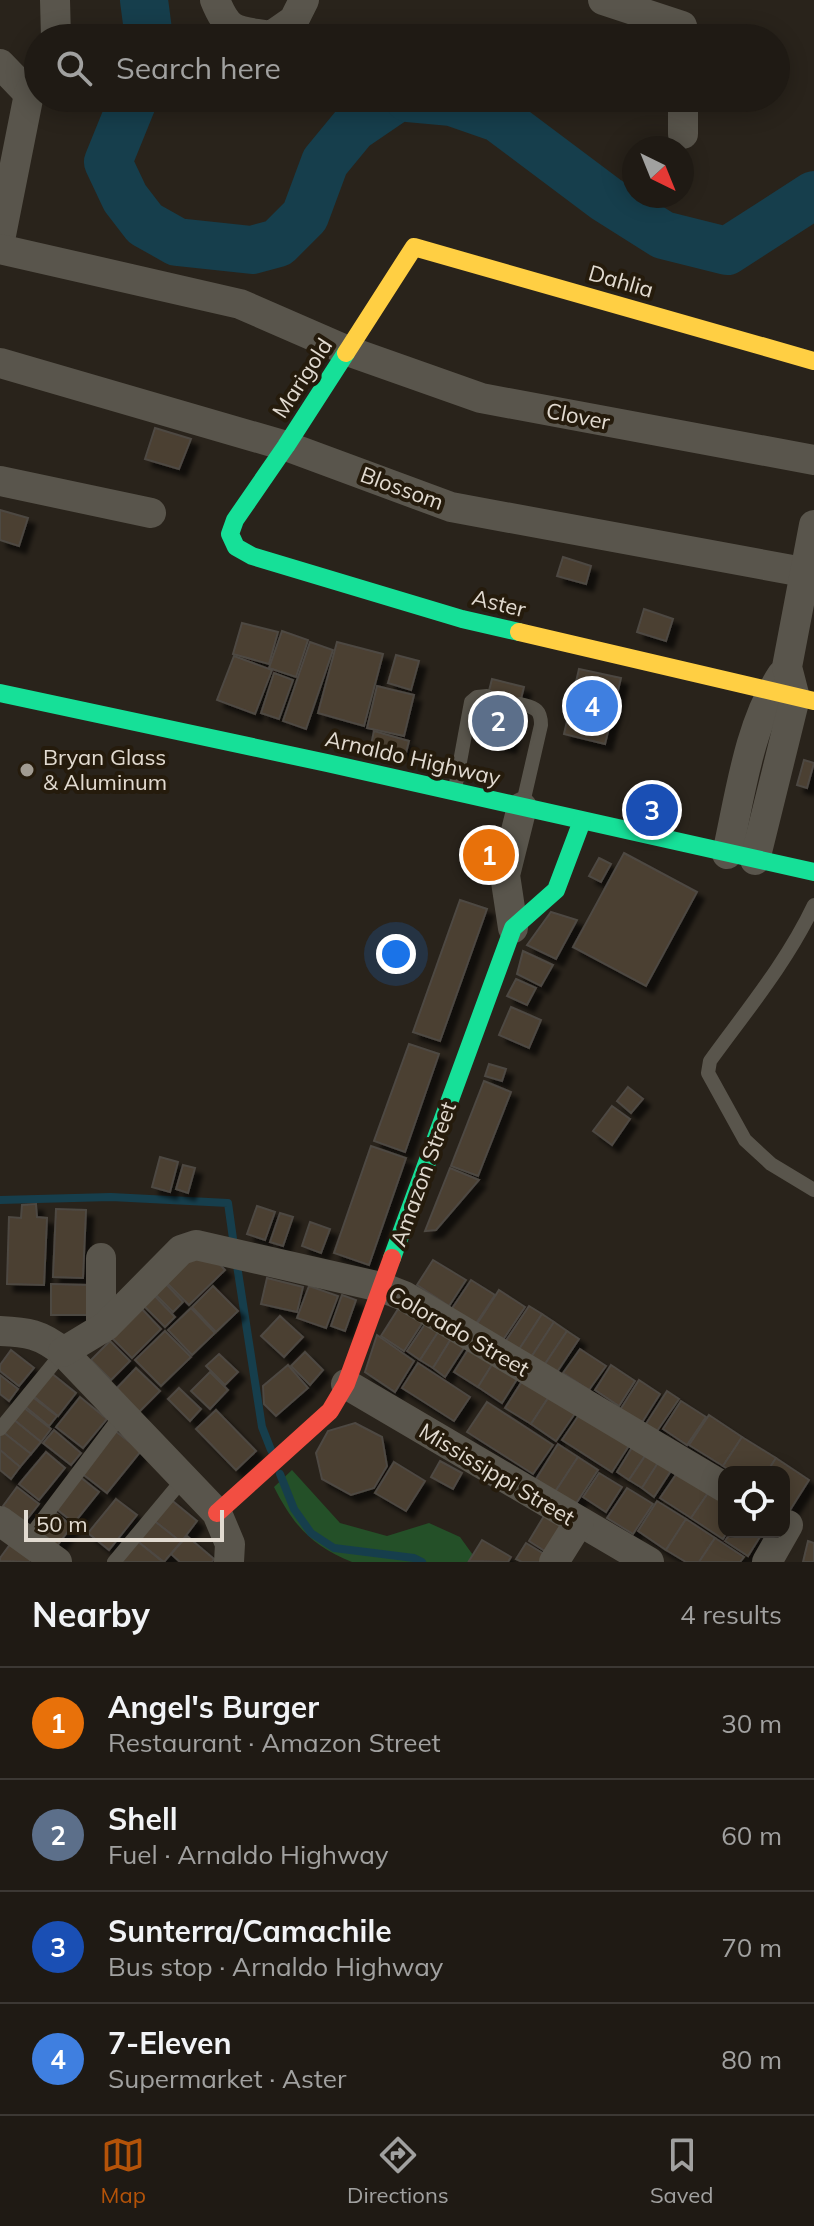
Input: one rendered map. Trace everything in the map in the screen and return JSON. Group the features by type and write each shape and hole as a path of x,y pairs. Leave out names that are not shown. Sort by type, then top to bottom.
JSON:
{"street":[{"path":"55,0 56,24"},
{"path":"215,0 228,24"},
{"path":"288,24 294,20 304,0"},
{"path":"603,0 683,21"},
{"path":"0,64 24,80"},
{"path":"0,240 27,112"},
{"path":"683,112 683,134"},
{"name":"Marigold","path":"230,534 235,520 414,247"},
{"name":"Dahlia","path":"414,247 814,361"},
{"name":"Clover","path":"0,249 240,304 348,351 481,398 814,460"},
{"name":"Blossom","path":"0,363 286,446 451,507 809,573"},
{"path":"0,481 151,513"},
{"path":"741,857 793,697 787,667 809,573 814,525"},
{"name":"Aster","path":"230,534 236,547 252,556 462,619 793,697"},
{"name":"Arnaldo Highway","path":"0,693 814,872"},
{"name":"Amazon Street","path":"513,928 505,875 522,807"},
{"name":"Amazon Street","path":"217,1513 330,1411 346,1384 513,928 556,890 582,821"},
{"name":"Colorado Street","path":"63,1352 106,1326 181,1250 196,1245 381,1287 404,1296 718,1483"},
{"path":"101,1258 101,1329"},
{"path":"0,1331 38,1335 63,1352 217,1513 230,1544 229,1562"},
{"name":"Mississippi Street","path":"346,1384 649,1562"},
{"path":"0,1521 57,1562"},
{"path":"554,1562 579,1522"},
{"path":"767,1562 795,1527"}],"lane":[{"path":"454,792 471,702 477,697 487,696"},
{"path":"520,704 536,709 541,716 522,807"},
{"path":"814,905 783,961 710,1061 708,1073 745,1140 771,1164 814,1190"},
{"path":"0,1429 63,1352"},
{"path":"27,1540 122,1414"},
{"path":"114,1562 184,1478"}],"green space":[{"path":"292,1470 340,1523 387,1536 429,1523 460,1537 478,1562 352,1562 338,1556 305,1533 274,1487"}],"building":[{"path":"155,428 191,439 179,469 145,459"},
{"path":"0,510 28,518 19,546 0,540"},
{"path":"563,557 591,566 586,584 557,576"},
{"path":"644,609 673,619 666,641 637,632"},
{"path":"242,623 278,632 269,664 233,654"},
{"path":"282,631 308,640 296,677 269,668"},
{"path":"310,642 333,650 306,729 283,721"},
{"path":"337,642 383,654 364,726 318,713"},
{"path":"396,655 419,661 411,690 388,683"},
{"path":"234,656 272,670 255,714 217,700"},
{"path":"579,669 621,678 605,744 564,734"},
{"path":"274,673 293,680 279,719 261,713"},
{"path":"492,679 524,687 509,746 477,738"},
{"path":"377,686 414,695 404,736 367,728"},
{"path":"374,731 409,741 406,753 371,745"},
{"path":"804,760 814,763 807,788 797,785"},
{"path":"624,853 697,892 646,986 573,947"},
{"path":"599,858 611,864 601,882 589,876"},
{"path":"460,900 487,909 440,1041 413,1032"},
{"path":"551,912 577,920 556,959 527,945"},
{"path":"523,951 553,965 541,986 517,974"},
{"path":"516,979 536,988 527,1005 507,996"},
{"path":"511,1007 541,1020 529,1048 499,1035"},
{"path":"409,1044 439,1054 405,1152 374,1141"},
{"path":"489,1064 506,1069 502,1081 485,1076"},
{"path":"484,1081 511,1092 478,1176 451,1166"},
{"path":"628,1087 643,1099 631,1113 617,1101"},
{"path":"612,1106 630,1119 612,1145 593,1131"},
{"path":"371,1146 406,1158 369,1265 334,1253"},
{"path":"160,1157 178,1162 170,1192 152,1187"},
{"path":"183,1165 195,1168 188,1193 176,1189"},
{"path":"450,1168 479,1180 436,1230 425,1231"},
{"path":"36,1204 37,1217 47,1218 44,1285 7,1284 9,1217 21,1218 22,1205"},
{"path":"257,1206 275,1212 265,1240 247,1234"},
{"path":"56,1209 86,1210 83,1278 53,1277"},
{"path":"280,1213 293,1217 283,1246 270,1242"},
{"path":"310,1222 330,1229 321,1253 302,1246"},
{"path":"189,1253 211,1255 225,1270 189,1305 163,1279"},
{"path":"433,1260 466,1280 449,1306 417,1285"},
{"path":"267,1278 303,1287 297,1312 261,1304"},
{"path":"471,1280 495,1295 475,1325 451,1310"},
{"path":"164,1282 183,1302 173,1312 154,1293"},
{"path":"51,1284 88,1285 88,1315 51,1315"},
{"path":"213,1286 238,1311 216,1332 192,1307"},
{"path":"309,1286 338,1296 326,1328 297,1318"},
{"path":"499,1290 525,1307 503,1340 477,1324"},
{"path":"150,1291 175,1317 165,1327 140,1302"},
{"path":"342,1295 356,1300 345,1331 331,1326"},
{"path":"400,1306 423,1322 404,1351 381,1336"},
{"path":"529,1306 542,1314 518,1351 505,1342"},
{"path":"140,1307 161,1329 132,1358 110,1336"},
{"path":"191,1308 215,1333 192,1355 168,1330"},
{"path":"542,1314 554,1322 530,1359 518,1351"},
{"path":"280,1316 303,1337 284,1357 261,1336"},
{"path":"429,1318 442,1326 420,1360 407,1351"},
{"path":"554,1322 567,1331 543,1367 530,1359"},
{"path":"442,1326 454,1334 433,1368 420,1360"},
{"path":"165,1331 191,1357 161,1386 135,1360"},
{"path":"567,1331 579,1339 555,1375 543,1367"},
{"path":"454,1334 467,1343 445,1377 433,1368"},
{"path":"377,1335 414,1361 395,1392 365,1372"},
{"path":"110,1341 130,1361 111,1380 91,1360"},
{"path":"471,1345 495,1360 478,1387 454,1372"},
{"path":"580,1349 606,1366 589,1390 563,1373"},
{"path":"11,1350 34,1368 19,1386 0,1371 0,1365"},
{"path":"305,1352 323,1370 310,1385 291,1366"},
{"path":"219,1354 238,1372 225,1385 206,1366"},
{"path":"495,1360 519,1376 502,1403 478,1387"},
{"path":"418,1363 470,1397 454,1421 402,1388"},
{"path":"288,1365 308,1388 276,1416 264,1404 263,1386"},
{"path":"611,1365 635,1381 619,1406 595,1390"},
{"path":"136,1368 160,1391 138,1413 115,1390"},
{"path":"50,1372 76,1393 58,1416 32,1395"},
{"path":"210,1372 228,1390 210,1409 191,1391"},
{"path":"0,1375 18,1389 9,1401 0,1394"},
{"path":"526,1375 552,1392 531,1424 505,1408"},
{"path":"639,1380 660,1394 641,1424 620,1410"},
{"path":"179,1388 201,1409 190,1421 168,1399"},
{"path":"667,1391 679,1399 655,1434 644,1427"},
{"path":"552,1392 578,1409 556,1441 531,1424"},
{"path":"30,1395 57,1416 49,1426 22,1404"},
{"path":"80,1397 107,1419 83,1448 56,1427"},
{"path":"681,1401 706,1417 687,1445 663,1429"},
{"path":"487,1402 553,1445 533,1474 467,1432"},
{"path":"23,1407 51,1429 41,1442 13,1419"},
{"path":"583,1409 632,1441 612,1472 562,1440"},
{"path":"216,1410 256,1451 236,1470 196,1429"},
{"path":"709,1415 742,1437 723,1466 689,1445"},
{"path":"13,1419 41,1442 31,1454 3,1432"},
{"path":"355,1423 382,1437 387,1466 374,1488 351,1495 322,1479 316,1453 328,1431"},
{"path":"54,1430 81,1453 71,1465 43,1443"},
{"path":"114,1430 141,1451 107,1493 80,1472"},
{"path":"3,1432 31,1454 20,1467 0,1450 0,1435"},
{"path":"742,1437 776,1458 771,1466 723,1466"},
{"path":"636,1441 649,1450 629,1480 617,1472"},
{"path":"558,1444 578,1457 555,1492 536,1479"},
{"path":"0,1450 20,1467 11,1479 0,1470"},
{"path":"649,1450 661,1458 642,1488 629,1480"},
{"path":"46,1452 65,1468 39,1500 19,1484"},
{"path":"578,1457 598,1470 575,1505 555,1492"},
{"path":"661,1458 674,1466 654,1497 642,1488"},
{"path":"776,1458 788,1466 771,1466"},
{"path":"440,1461 462,1473 453,1489 431,1477"},
{"path":"394,1462 425,1481 406,1511 375,1493"},
{"path":"790,1467 809,1480 790,1510"},
{"path":"679,1470 710,1490 691,1518 660,1498"},
{"path":"599,1473 622,1487 606,1512 583,1497"},
{"path":"79,1476 99,1492 74,1523 54,1507"},
{"path":"17,1487 39,1504 24,1523 3,1506"},
{"path":"627,1488 653,1504 633,1534 607,1518"},
{"path":"710,1490 718,1495 718,1536 691,1518"},
{"path":"169,1498 197,1521 181,1542 152,1519"},
{"path":"116,1499 137,1515 109,1550 88,1533"},
{"path":"657,1501 686,1519 666,1550 638,1531"},
{"path":"56,1513 72,1526 53,1551 37,1537"},
{"path":"544,1516 566,1529 551,1555 529,1541"},
{"path":"152,1519 181,1542 164,1562 136,1540"},
{"path":"686,1519 715,1538 699,1562 686,1562 666,1550"},
{"path":"187,1536 214,1559 212,1562 180,1562 171,1554"},
{"path":"715,1538 744,1557 740,1562 699,1562"},
{"path":"727,1538 759,1538 748,1556 725,1541"},
{"path":"14,1539 34,1554 29,1562 0,1561"},
{"path":"136,1540 163,1562 120,1562"},
{"path":"482,1540 511,1557 508,1562 469,1561"},
{"path":"808,1541 814,1543 814,1562 803,1562"},
{"path":"526,1543 554,1560 522,1562 516,1559"}],"waterway":[{"path":"144,0 147,24"},
{"path":"128,112 108,162 125,198 145,224 177,242 252,250 278,243 305,216 325,162 353,128 376,112"},
{"path":"481,112 498,118 606,199 663,235 727,251 814,195"},
{"path":"0,1200 111,1197 228,1203 234,1246"},
{"path":"236,1259 262,1427 271,1450"},
{"path":"280,1474 294,1509 311,1533 334,1548 414,1558 422,1562"}],"traffic: fast":[{"path":"346,353 235,520 230,534 236,547 252,556 462,619 519,632"},
{"path":"0,693 814,872"},
{"path":"392,1258 513,928 556,890 582,821"}],"traffic: slow":[{"path":"346,353 414,247 814,361"},
{"path":"519,632 814,701"}],"traffic: jam":[{"path":"217,1513 330,1411 346,1384 392,1258"}],"place":[{"name":"7-Eleven","path":"592,706"},
{"name":"Shell","path":"498,721"},
{"name":"Bryan Glass & Aluminum","path":"27,770"},
{"name":"Sunterra/Camachile","path":"652,810"},
{"name":"Angel's Burger","path":"489,855"}]}
